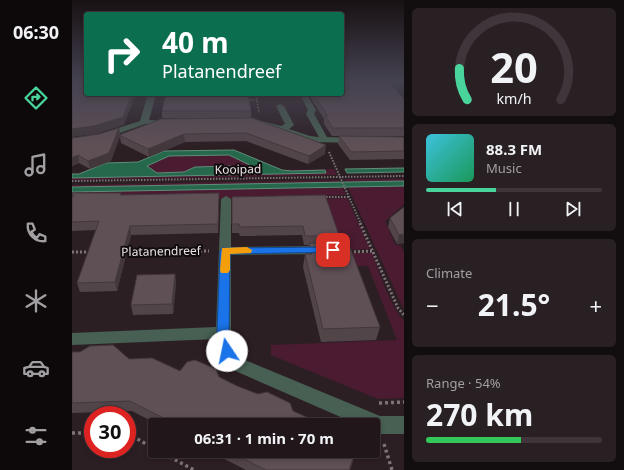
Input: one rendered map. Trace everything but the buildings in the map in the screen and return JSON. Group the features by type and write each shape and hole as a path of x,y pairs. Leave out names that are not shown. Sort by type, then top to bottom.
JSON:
{"street":[{"path":"144,122 149,103"},
{"path":"308,103 312,110 310,114 324,136 323,140"},
{"path":"280,106 290,125 282,128"},
{"path":"72,141 78,139 97,138 144,122 180,123"},
{"path":"246,122 260,122 282,128 309,139 363,141"},
{"path":"226,199 223,333 227,351 238,365 364,418"},
{"path":"225,251 333,250"},
{"path":"72,339 223,333"},
{"path":"380,425 404,425"}],"path":[{"path":"257,103 260,122"},
{"path":"323,140 398,308 404,315"},
{"name":"Kooipad","path":"72,181 404,176"},
{"path":"319,197 349,197"},
{"path":"333,250 342,252 373,251"},
{"name":"Platanendreef","path":"118,252 225,251"},
{"path":"72,252 95,252"},
{"path":"380,428 392,470"},
{"path":"72,433 84,433"},
{"path":"136,438 148,445"},
{"path":"172,458 194,470"}],"shaded area":[{"path":"234,150 282,170 325,170 326,173 72,178 72,174 79,174 106,163 138,162 164,151","holes":["229,155 258,169 252,171 239,171 231,166 195,167 184,172 157,173 147,166 169,156"]},
{"path":"229,155 259,169 252,171 239,171 231,166 195,167 184,172 157,173 146,166 169,156"},
{"path":"404,168 404,172 347,173 345,169"},
{"path":"334,169 337,175 72,180 72,178 326,173 282,170"},
{"path":"346,179 404,179 404,181 346,182"},
{"path":"338,180 340,183 72,187 72,185"},
{"path":"404,181 404,186 72,192 72,187"},
{"path":"404,186 404,204 385,221 395,244 401,246 404,253 404,310 348,187"},
{"path":"342,187 346,195 128,201 72,200 72,192"},
{"path":"347,198 370,249 344,250 338,246 322,199"},
{"path":"350,253 372,253 389,298 404,321 404,398 378,399 271,355 271,345 397,340 368,266 355,266"}],"slow traffic":[{"path":"225,270 225,251 247,250"}],"route":[{"path":"227,351 223,333 225,251 333,250"}]}
